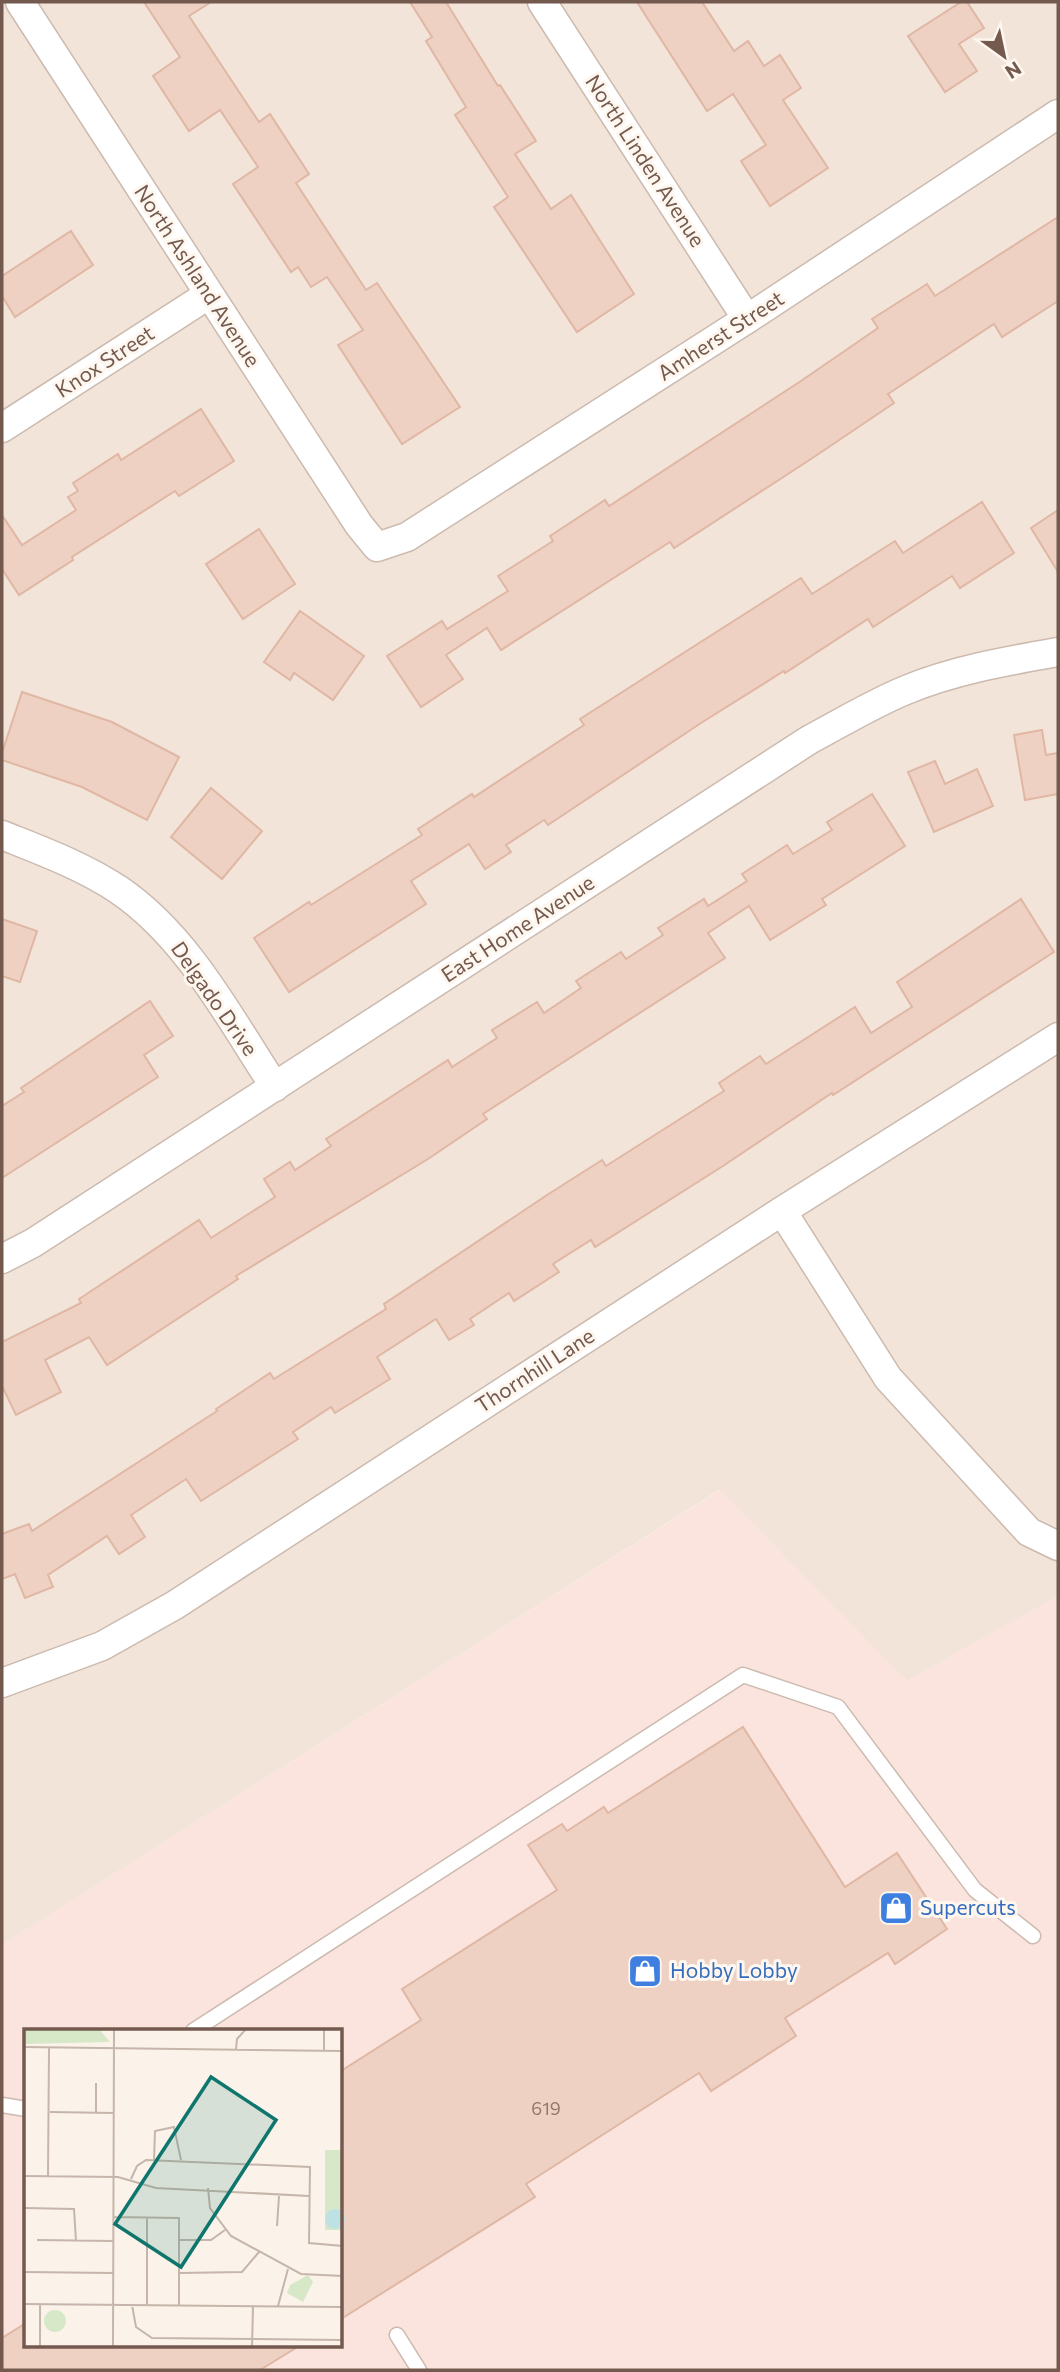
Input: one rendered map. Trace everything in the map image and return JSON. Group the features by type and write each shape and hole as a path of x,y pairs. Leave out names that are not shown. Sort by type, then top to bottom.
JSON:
{"street":[{"name":"North Ashland Avenue","path":"20,2 208,295 359,524 377,547"},
{"name":"North Linden Avenue","path":"542,2 747,319"},
{"name":"Amherst Street","path":"377,547 407,537 747,319 1058,114"},
{"name":"Knox Street","path":"2,428 208,295"},
{"name":"East Home Avenue","path":"2,1259 33,1243 819,734 920,685 954,674 1058,652"},
{"name":"Delgado Drive","path":"2,835 78,866 121,891 140,907 190,960 275,1087"},
{"name":"Thornhill Lane","path":"2,1683 102,1646 175,1605 782,1211 1058,1037"},
{"path":"782,1211 888,1378 1029,1532 1058,1546"}],"lane":[{"path":"196,2029 743,1675 838,1707 975,1889 1033,1936"},
{"path":"2,2105 24,2109"},
{"path":"397,2335 419,2370"}],"shaded area":[{"path":"2,2 1058,2 1058,1596 907,1681 719,1490 2,1945"},
{"path":"720,1490 907,1681 1058,1596 1058,2370 2,2370 2,1945"}],"building":[{"path":"144,2 211,2 189,16 259,122 270,114 309,174 296,183 366,290 377,283 460,407 402,444 338,345 363,330 327,277 311,287 298,267 291,272 233,184 258,167 220,110 189,131 153,76 180,57"},
{"path":"410,2 446,2 536,141 515,154 551,209 571,195 634,294 577,332 494,207 508,197 455,115 466,107 426,41 432,37"},
{"path":"637,2 702,2 734,51 748,41 764,66 780,55 801,88 783,100 828,168 770,206 741,161 766,145 733,94 707,111"},
{"path":"961,2 967,2 984,28 959,44 977,71 945,92 908,36"},
{"path":"1058,217 1058,301 1002,337 994,324 888,394 894,403 811,459 674,548 670,542 501,650 487,628 446,655 463,679 421,707 387,656 442,621 447,629 508,591 498,576 553,541 550,536 605,500 609,506 801,381 878,328 872,319 927,284 935,296"},
{"path":"71,231 93,265 15,317 2,296 2,276"},
{"path":"201,409 234,461 179,496 175,491 72,557 73,560 19,595 2,569 2,515 22,545 76,510 68,497 78,491 73,483 118,454 121,460"},
{"path":"982,502 1014,553 960,588 952,576 873,627 868,619 701,723 548,825 544,820 506,845 511,852 485,869 469,844 411,881 426,904 289,992 254,938 422,835 418,829 472,794 474,797 584,725 580,719 801,578 812,594 895,541 903,553"},
{"path":"1058,510 1058,572 1031,528"},
{"path":"259,529 295,584 243,619 206,564"},
{"path":"300,611 364,656 333,700 294,673 290,680 264,662"},
{"path":"22,692 112,722 179,757 147,820 82,787 2,760"},
{"path":"1042,730 1046,755 1058,753 1058,794 1025,800 1014,735"},
{"path":"935,761 945,784 977,769 993,806 934,832 908,772"},
{"path":"211,788 262,831 222,879 171,837"},
{"path":"872,794 905,846 822,899 826,905 770,940 749,906 708,933 725,958 483,1114 487,1119 428,1159 236,1276 238,1279 107,1365 89,1337 45,1360 61,1392 16,1415 2,1386 2,1342 81,1303 79,1299 199,1220 211,1238 275,1197 264,1179 290,1162 295,1170 331,1146 326,1139 448,1060 452,1067 497,1038 492,1030 537,1002 544,1013 581,988 576,981 621,952 626,959 663,935 658,928 704,899 708,906 747,881 742,874 787,845 793,854 832,830 827,822"},
{"path":"1021,899 1054,952 595,1247 591,1240 553,1264 559,1272 514,1301 509,1293 470,1319 474,1325 449,1340 436,1319 377,1357 390,1379 335,1413 331,1407 293,1432 298,1439 201,1501 186,1479 131,1515 145,1537 119,1554 107,1536 48,1575 53,1587 25,1598 15,1574 2,1579 2,1534 29,1524 32,1531 217,1411 216,1409 270,1373 274,1379 386,1309 384,1304 547,1195 602,1160 606,1166 724,1091 719,1083 760,1056 766,1064 855,1007 871,1033 912,1007 897,982"},
{"path":"2,919 37,931 20,982 2,976"},
{"path":"150,1001 173,1036 144,1055 158,1077 2,1178 2,1106 24,1092 21,1088"},
{"name":"Hobby Lobby","path":"743,1727 845,1887 897,1853 947,1929 895,1964 888,1953 785,2018 796,2036 711,2091 699,2073 526,2184 535,2197 343,2318 343,2070 421,2020 402,1989 557,1890 528,1845 562,1824 567,1831 604,1807 608,1813"},
{"path":"24,2324 24,2348 296,2348 260,2370 2,2370 2,2338"}],"place":[{"name":"Supercuts","path":"896,1908"},
{"name":"Hobby Lobby","path":"645,1971"}]}
